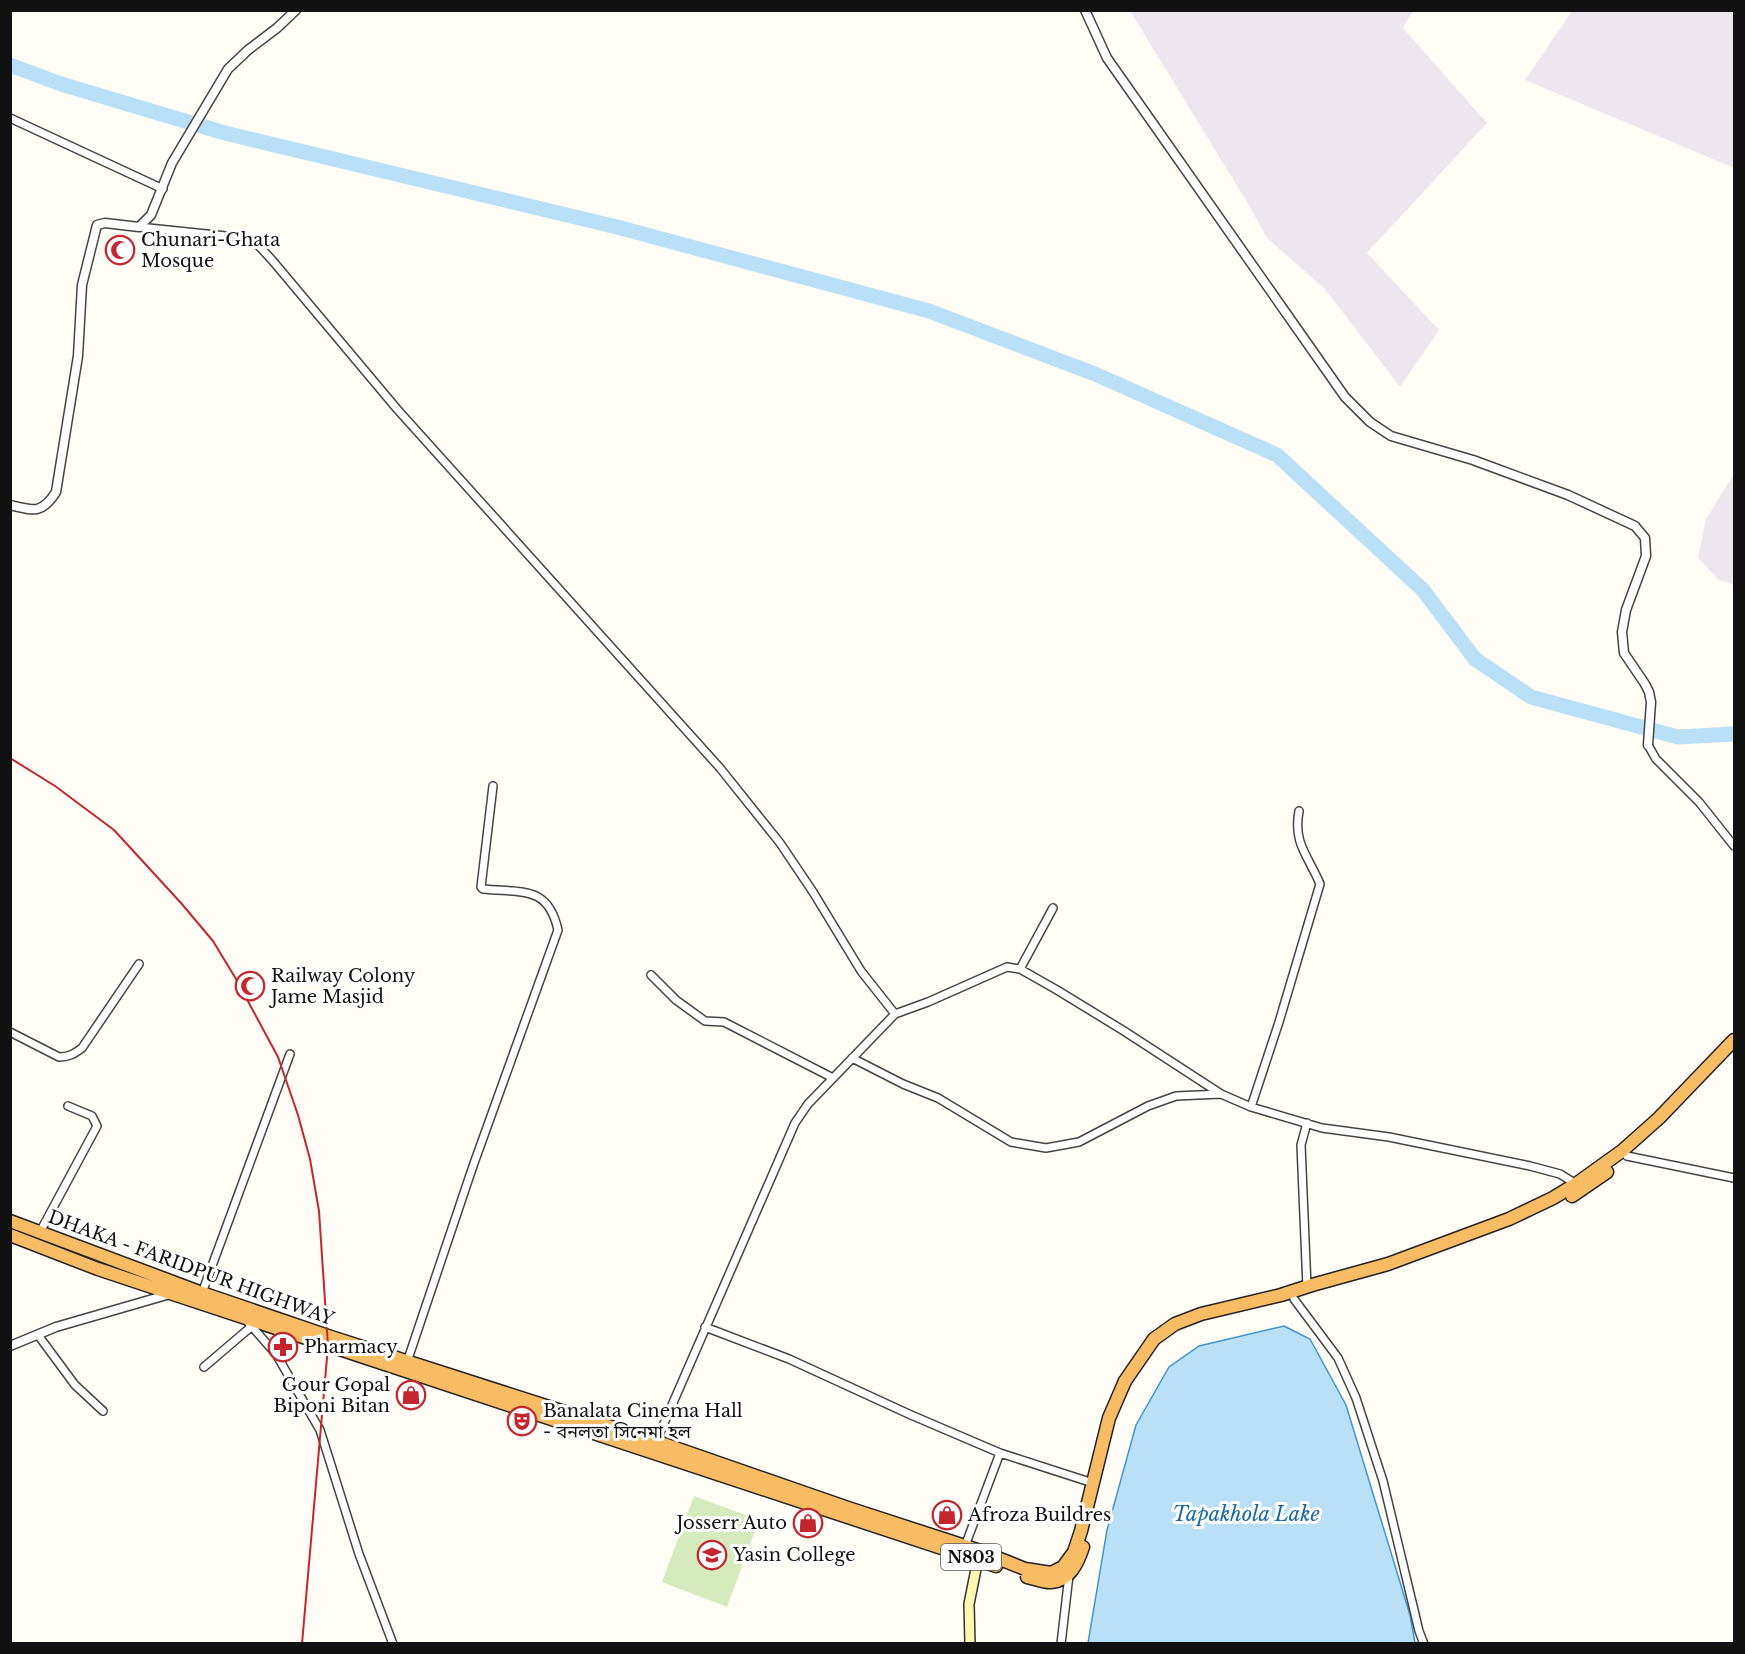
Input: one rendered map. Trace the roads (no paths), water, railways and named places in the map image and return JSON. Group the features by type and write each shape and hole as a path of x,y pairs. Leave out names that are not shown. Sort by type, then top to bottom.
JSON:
{"highway":[{"name":"DHAKA - FARIDPUR HIGHWAY","path":"14,1222 248,1322 654,1446 979,1555 1025,1569 1051,1573 1063,1567 1074,1552 1109,1418 1154,1339 1175,1324 1201,1314 1311,1288 1512,1226 1557,1205 1587,1187 1664,1124 1734,1040"},
{"name":"DHAKA - FARIDPUR HIGHWAY","path":"1455,1243 1553,1198 1576,1184 1637,1138 1734,1052"},
{"path":"12,1236 14,1222"},
{"name":"DHAKA - FARIDPUR HIGHWAY","path":"12,1236 98,1269 202,1293 564,1418"},
{"name":"DHAKA - FARIDPUR HIGHWAY","path":"847,1512 965,1546 1023,1576 1051,1582 1069,1574 1088,1534 1116,1420 1128,1383 1160,1344 1179,1331 1203,1321 1294,1299 1311,1288"}],"main road":[{"path":"969,1644 969,1604 979,1555"}],"street":[{"path":"139,227 151,215 172,163 228,69 296,10"},
{"path":"1085,10 1107,58 1345,397 1370,422 1391,436 1473,460 1568,495 1635,526 1645,538 1646,556 1626,610 1622,632 1624,653 1645,684 1651,702 1648,745 1656,759 1699,802 1734,846"},
{"path":"10,118 163,189"},
{"path":"10,505 32,510 40,508 49,503 56,492 78,356 82,285 97,225 105,223 245,238 259,246 397,409 720,768 780,843 861,971 895,1014"},
{"path":"407,1362 473,1166 558,930 554,913 545,901 536,895 481,887 493,786"},
{"path":"1251,1107 1320,884 1300,846 1297,835 1299,811"},
{"path":"1020,969 1053,908"},
{"path":"10,1032 59,1057 74,1055 82,1048 139,963"},
{"path":"654,1446 795,1123 808,1104 895,1014 928,1002 1006,967 1020,969 1124,1030 1221,1094 1251,1107 1322,1128 1389,1137 1530,1166 1560,1174 1576,1184"},
{"path":"651,975 676,1000 705,1021 724,1022 833,1078"},
{"path":"202,1293 290,1054"},
{"path":"852,1058 903,1084 938,1098 1011,1142 1047,1149 1079,1142 1148,1106 1176,1096 1221,1094"},
{"path":"40,1232 98,1126 92,1116 68,1106"},
{"path":"1307,1123 1301,1145 1311,1288"},
{"path":"1627,1156 1734,1178"},
{"path":"10,1346 173,1288"},
{"path":"1294,1299 1338,1358 1356,1398 1383,1481 1424,1644"},
{"path":"204,1367 248,1322 276,1354 320,1430 359,1554 393,1644"},
{"path":"705,1327 789,1359 1000,1453 1093,1483"},
{"path":"38,1335 75,1385 103,1411"},
{"path":"965,1546 1000,1453"},
{"path":"1061,1644 1069,1574"}],"water":[{"name":"Tapakhola Lake","path":"1284,1326 1310,1339 1346,1405 1410,1615 1415,1643 1088,1643 1107,1530 1136,1425 1169,1367 1199,1346"}],"waterway":[{"path":"10,65 61,84 225,133 617,227 929,311 1095,374 1277,455 1423,590 1475,659 1531,697 1678,737 1734,734"}],"railway":[{"path":"10,758 55,786 114,830 213,941 278,1057 298,1115 310,1159 319,1211 328,1346 302,1644"}],"place":[{"name":"Chunari-Ghata Mosque","path":"120,250"},
{"name":"Railway Colony Jame Masjid","path":"250,986"},
{"name":"Pharmacy","path":"283,1347"},
{"name":"Gour Gopal Biponi Bitan","path":"411,1395"},
{"name":"Banalata Cinema Hall - বনলতা সিনেমা হল","path":"522,1421"},
{"name":"Afroza Buildres","path":"947,1515"},
{"name":"Josserr Auto","path":"808,1523"},
{"name":"Yasin College","path":"712,1555"}]}
